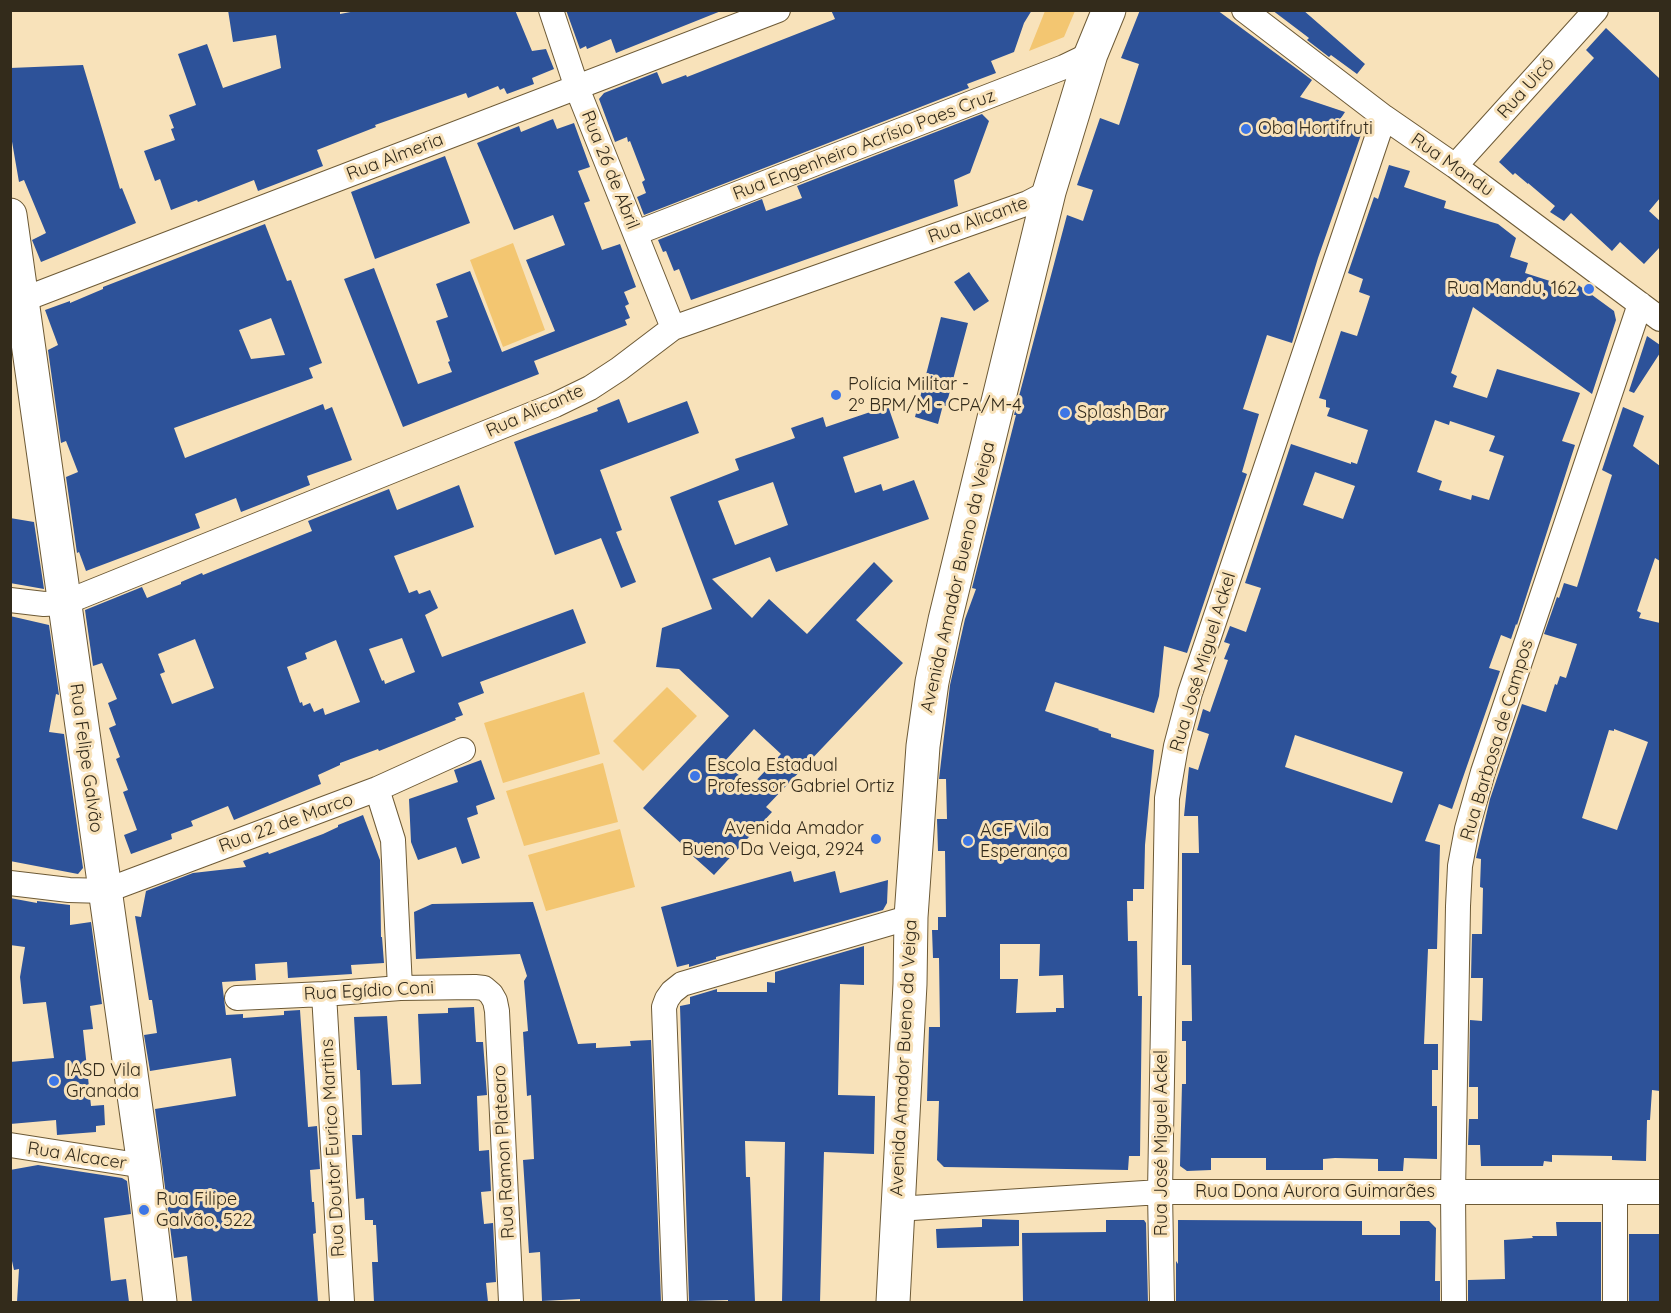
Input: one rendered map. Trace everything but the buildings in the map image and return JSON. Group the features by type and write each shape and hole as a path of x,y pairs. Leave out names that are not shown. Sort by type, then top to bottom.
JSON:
{"main road":[{"name":"Avenida Amador Bueno da Veiga","path":"893,1302 910,984 910,917 923,746 932,682 1049,192 1091,54 1109,10"},
{"name":"Rua Felipe Galvão","path":"10,214 16,301 64,603 144,1166 159,1302"}],"street":[{"name":"Rua 26 de Abril","path":"551,10 577,88 673,328"},
{"name":"Rua Almeria","path":"16,301 778,10"},
{"name":"Rua Mandu","path":"1244,10 1384,117 1455,166 1660,319"},
{"name":"Rua Uicó","path":"1455,166 1596,10"},
{"name":"Rua Engenheiro Acrísio Paes Cruz","path":"636,233 1053,71 1091,54"},
{"name":"Rua José Miguel Ackel","path":"1162,1302 1160,1192 1167,798 1176,746 1190,693 1384,117"},
{"name":"Rua Alicante","path":"10,600 44,604 64,603 555,405 590,388 673,328 1016,207 1049,192"},
{"name":"Rua Barbosa de Campos","path":"1454,1302 1453,1193 1460,866 1467,829 1483,772 1640,304"},
{"name":"Rua 22 de Marco","path":"105,891 377,789 463,750"},
{"path":"377,789 393,840 400,988"},
{"path":"10,883 69,890 105,891"},
{"path":"675,1302 664,1007 667,999 682,984 910,917"},
{"name":"Rua Egídio Coni","path":"237,998 400,988 475,987 484,988 495,1001"},
{"name":"Rua Doutor Eurico Martins","path":"324,994 342,1302"},
{"name":"Rua Ramon Platearo","path":"495,1001 511,1302"},
{"name":"Rua Alcacer","path":"10,1145 144,1166"},
{"name":"Rua Dona Aurora Guimarães","path":"897,1209 1160,1192 1660,1192"},
{"path":"1615,1302 1616,1192"}],"shaded area":[{"path":"1045,11 1075,11 1064,37 1029,51"},
{"path":"513,243 545,330 503,347 470,260"},
{"path":"667,687 697,716 643,771 613,741"},
{"path":"584,692 600,754 503,783 484,723"},
{"path":"603,763 618,822 524,846 506,791"},
{"path":"620,829 635,887 546,911 528,855"}],"place":[{"name":"Oba Hortifruti","path":"1246,129"},
{"name":"Rua Mandu, 162","path":"1589,289"},
{"name":"Polícia Militar - 2º BPM/M - CPA/M-4","path":"836,395"},
{"name":"Splash Bar","path":"1065,413"},
{"name":"Escola Estadual Professor Gabriel Ortiz","path":"695,776"},
{"name":"Avenida Amador Bueno Da Veiga, 2924","path":"876,839"},
{"name":"ACF Vila Esperança","path":"968,841"},
{"name":"IASD Vila Granada","path":"54,1081"},
{"name":"Rua Filipe Galvão, 522","path":"144,1210"}]}
